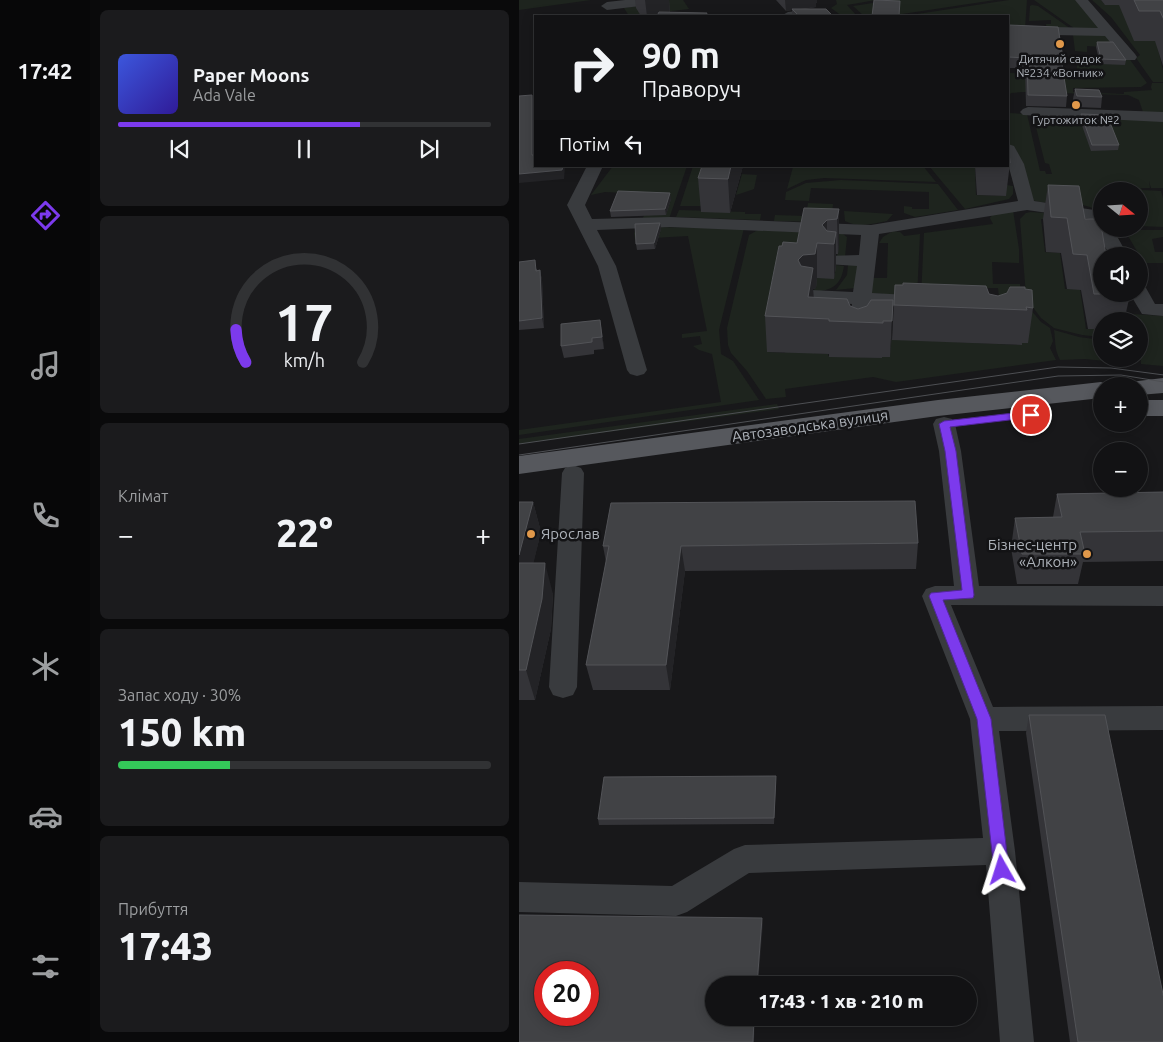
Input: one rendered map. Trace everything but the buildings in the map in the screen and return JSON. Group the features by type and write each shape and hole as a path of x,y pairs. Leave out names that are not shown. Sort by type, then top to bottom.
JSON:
{"main road":[{"path":"1148,386 1163,385"},
{"name":"Автозаводська вулиця","path":"519,464 938,408 1093,391"},
{"path":"1148,408 1163,408"},
{"name":"Автозаводська вулиця","path":"519,480 944,424 1093,410"}],"street":[{"path":"607,8 657,0"},
{"path":"1081,0 1130,57"},
{"path":"797,15 815,13 822,15"},
{"path":"1009,30 1109,32"},
{"path":"1028,112 1163,117"},
{"path":"1009,151 1016,164 1027,205"},
{"path":"595,167 576,206 607,266 637,370"},
{"path":"585,225 670,222 837,221 871,230 1027,205 1093,214"},
{"path":"899,207 902,225"},
{"path":"858,336 871,230"},
{"path":"833,260 867,261"},
{"path":"811,296 863,299 933,309"},
{"path":"1145,302 1149,310 1163,310"},
{"path":"935,596 968,595 950,451 944,424"},
{"path":"563,687 573,473"},
{"path":"935,596 1163,596"},
{"path":"935,596 984,719 1000,851 1017,1042"},
{"path":"984,719 1163,718"},
{"path":"519,897 676,901 745,859 1000,851"}],"shaded area":[{"path":"519,0 591,0 519,10"},
{"path":"669,0 683,0 689,9 628,15 624,8"},
{"path":"836,0 876,0 847,5 856,15 841,15 831,8 837,4"},
{"path":"893,0 995,0 896,15 863,15 853,6"},
{"path":"1009,0 1027,0 1025,29 1009,29 1009,15 911,15"},
{"path":"1034,0 1080,0 1108,29 1078,31"},
{"path":"1092,0 1101,0 1104,4 1124,4 1156,41 1163,70 1163,82 1153,82 1136,58 1140,55 1111,17"},
{"path":"1030,6 1038,6 1071,29 1047,30 1046,24 1051,24 1051,20 1029,21"},
{"path":"1105,34 1115,48 1087,46 1087,52 1075,51 1073,35"},
{"path":"1089,55 1090,64 1102,64 1128,57 1147,83 1141,87 1073,88 1073,92 1124,94 1124,92 1152,90 1152,83 1163,83 1163,116 1143,112 1139,100 1128,95 1023,92 1011,93 1009,96 1009,73 1073,75 1077,73 1077,57"},
{"path":"1009,113 1027,114 1040,171 1045,171 1046,174 1052,174 1049,164 1045,163 1033,115 1163,120 1163,188 1151,188 1149,181 1150,188 1148,188 1148,182 1093,182 1093,209 1078,204 1032,200 1021,165 1009,145"},
{"path":"612,167 687,167 669,219 643,218 651,196 647,194 605,192 591,195"},
{"path":"693,167 716,167 703,206 680,206"},
{"path":"793,167 924,167 936,182 824,178 806,180 787,189"},
{"path":"930,167 975,167 976,195 1006,196 1006,185 1013,186 1013,194 1009,199 965,209"},
{"path":"742,174 757,175 754,189 736,195"},
{"path":"841,180 938,184 958,210 915,217 904,213 904,206 912,207 912,209 929,209 929,192 811,188 809,201 785,200 786,192 806,183"},
{"path":"1148,190 1161,191 1163,198 1163,227 1148,226"},
{"path":"808,203 833,204 828,222 774,221 775,215 806,216"},
{"path":"679,210 761,214 760,220 676,217"},
{"path":"1013,210 1019,249 1019,263 992,262 993,284 1020,284 1021,297 1000,306 998,288 970,288 921,298 924,233 993,224 990,218 992,215"},
{"path":"844,211 893,214 887,221 860,225 845,221"},
{"path":"1026,213 1073,215 1073,220 1041,219 1045,252 1060,253 1065,289 1080,289 1086,329 1093,329 1093,336 1054,328 1041,318 1026,296 1020,219"},
{"path":"640,227 744,228 719,330 721,354 733,361 759,400 519,435 519,430 721,402 712,354 693,346 702,344 700,336 682,338 682,334 707,331 688,236 635,239 634,233"},
{"path":"758,230 843,234 847,237 845,257 837,256 838,244 769,337 767,352 785,353 786,351 828,354 828,356 889,357 890,339 1020,345 1030,309 1041,322 1050,328 1053,341 1050,348 1056,360 896,382 873,377 785,389 786,397 766,399 747,371 731,353 728,345 727,328 749,235"},
{"path":"1148,230 1163,230 1163,237 1152,239 1155,252 1163,252 1163,263 1148,263 1148,247 1134,247 1129,238 1148,238"},
{"path":"893,231 900,232 904,236 920,234 917,297 872,293 871,291 873,278 887,278 888,243 879,243 883,237"},
{"path":"835,265 844,266 841,278 835,286 814,292 816,278"},
{"path":"848,265 862,266 855,288 836,290 847,275"},
{"path":"1148,315 1163,316 1163,366 1148,365"},
{"path":"1054,330 1093,339 1093,360 1060,360 1056,349"},
{"path":"777,404 779,409 519,444 519,439"}],"tram line":[{"path":"519,444 1058,367 1111,368 1164,375"},
{"path":"519,455 1058,376 1121,375 1164,382"}],"place":[{"name":"Дитячий садок №234 «Вогник»","path":"1060,44"},
{"name":"Гуртожиток №2","path":"1076,105"},
{"name":"Ярослав","path":"531,534"},
{"name":"Бізнес-центр «Алкон»","path":"1087,554"}],"route":[{"path":"1002,870 984,719 935,596 968,595 950,451 944,424 1031,415"}]}
